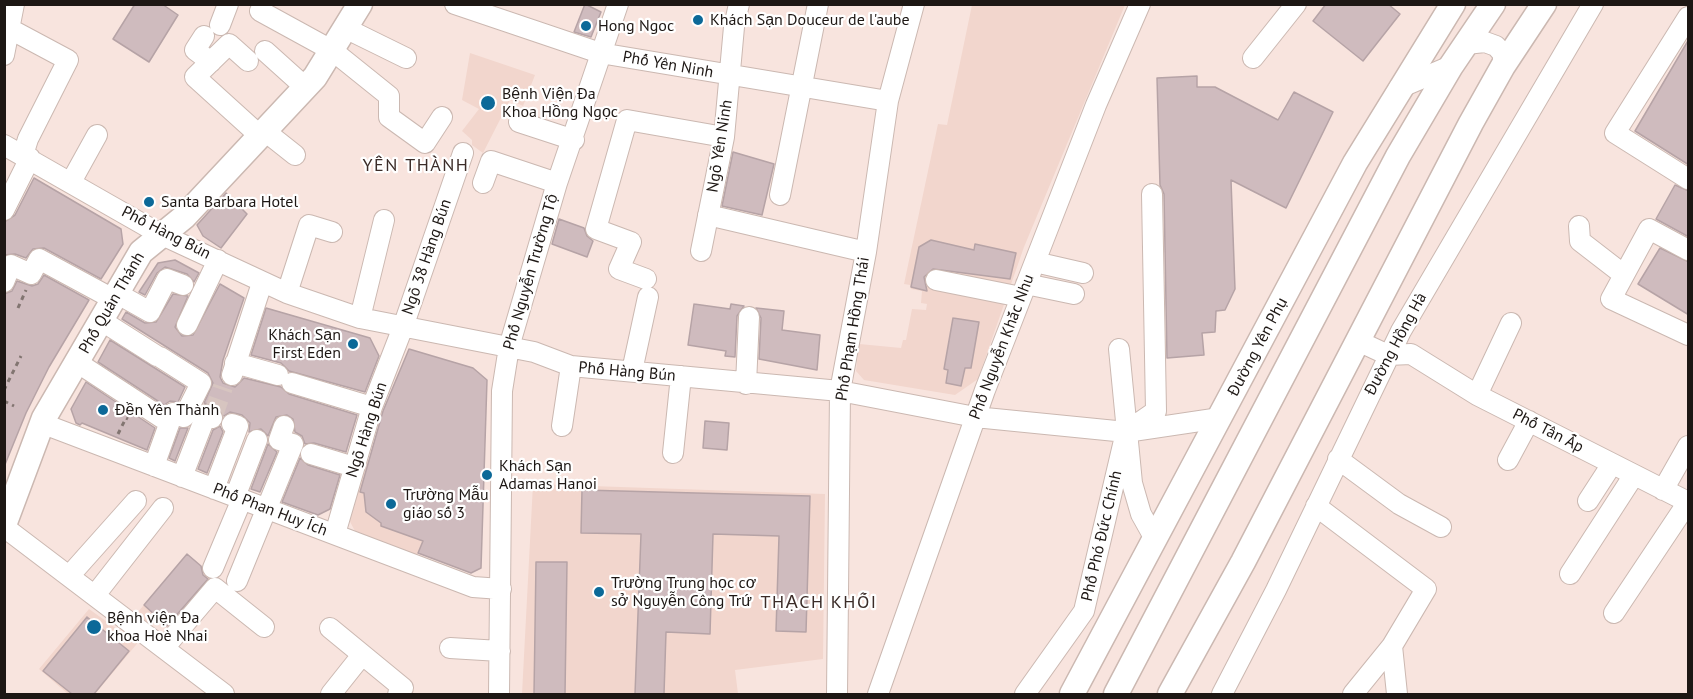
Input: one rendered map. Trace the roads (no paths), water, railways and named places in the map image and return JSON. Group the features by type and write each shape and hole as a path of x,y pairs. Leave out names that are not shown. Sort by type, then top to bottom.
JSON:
{"main road":[{"name":"Phố Quán Thánh","path":"4,526 41,423 141,252 160,234 184,217 306,87 333,51 360,4"},
{"name":"Đường Yên Phụ","path":"1072,694 1354,164 1454,4"},
{"path":"1116,694 1398,156 1451,66 1493,4"},
{"path":"1170,694 1237,572 1503,66 1544,4"}],"street":[{"path":"4,55 14,4"},
{"path":"211,62 195,50 212,31 228,4"},
{"name":"Phố Yên Ninh","path":"455,4 600,53 888,101"},
{"name":"Phố Nguyễn Trường Tộ","path":"499,694 502,391 509,347 557,183 574,140 600,53 618,4"},
{"name":"Ngõ Yên Ninh","path":"701,251 724,137 729,75 739,4"},
{"path":"780,195 818,4"},
{"name":"Phố Phạm Hồng Thái","path":"837,694 840,391 866,252 888,101 914,4"},
{"name":"Phố Nguyễn Khắc Nhu","path":"878,694 975,417 1096,105 1140,4"},
{"path":"1253,58 1296,4"},
{"name":"Đường Hồng Hà","path":"1222,694 1276,590 1388,355 1593,4"},
{"path":"260,11 333,51 389,96 389,117 425,143 442,117"},
{"path":"1689,17 1615,133 1689,180"},
{"path":"4,210 26,156 28,139 68,60 10,29"},
{"path":"347,29 406,58"},
{"path":"1466,44 1485,42 1496,46 1503,54 1503,66"},
{"path":"295,155 262,134 195,77 229,44 256,56 306,87"},
{"path":"1400,88 1451,66"},
{"path":"632,372 647,288 619,269 631,243 596,229 627,120 724,137"},
{"path":"519,122 574,140"},
{"path":"72,182 96,135"},
{"name":"Phố Hàng Bún","path":"4,146 26,156 160,234 287,293 360,318 534,352 571,366 840,391 975,417 1126,432 1220,418"},
{"name":"Ngõ 38 Hàng Bún","path":"403,327 463,153"},
{"path":"483,183 490,161 557,183"},
{"path":"1126,432 1156,411 1152,194"},
{"path":"708,215 866,252"},
{"path":"360,318 384,220"},
{"path":"287,293 309,225 332,232"},
{"path":"1579,226 1580,241 1624,275"},
{"path":"1689,250 1649,229 1611,299 1689,335"},
{"path":"4,282 12,266 31,274 39,259 150,312 167,279 183,285"},
{"path":"187,325 218,260"},
{"path":"1035,262 1083,273"},
{"path":"936,280 1024,291 1074,294"},
{"path":"262,283 233,369 285,379 372,407"},
{"path":"1358,341 1388,355 1411,354 1401,331 1371,314"},
{"path":"746,384 749,317"},
{"path":"102,321 201,383 184,417 173,413 154,466"},
{"path":"1477,395 1511,323"},
{"name":"Ngõ Hàng Bún","path":"335,534 372,407 403,327"},
{"path":"1119,349 1132,483 1141,514 1155,539"},
{"name":"Phố Tân Ấp","path":"1411,354 1477,395 1688,502"},
{"path":"78,363 162,418"},
{"path":"562,426 571,366"},
{"path":"673,453 681,376"},
{"path":"182,477 206,415 212,418"},
{"path":"1508,460 1530,421"},
{"name":"Phố Phan Huy Ích","path":"41,423 473,587 501,589"},
{"path":"214,489 238,426 231,424"},
{"path":"237,582 293,444 279,440 284,426"},
{"name":"Phố Phó Đức Chính","path":"1025,694 1084,611 1126,432"},
{"path":"213,568 257,440"},
{"path":"1664,490 1689,446"},
{"path":"311,454 354,467"},
{"path":"1338,459 1399,504 1441,527"},
{"path":"1588,501 1612,464"},
{"path":"1570,574 1634,475"},
{"path":"70,575 136,501"},
{"path":"1614,613 1688,502"},
{"path":"1316,506 1426,589 1392,646 1353,694"},
{"path":"95,595 163,508"},
{"path":"4,526 224,694"},
{"path":"164,648 215,588 264,627"},
{"path":"330,628 403,688 398,694"},
{"path":"1392,646 1397,694"},
{"path":"450,648 500,651"},
{"path":"331,694 362,655"}],"tunnel":[{"path":"212,418 223,387"}],"place":[{"name":"Khách Sạn Douceur de l'aube","path":"698,20"},
{"name":"Hong Ngoc","path":"586,26"},
{"name":"Bệnh Viện Đa Khoa Hồng Ngọc","path":"488,103"},
{"name":"Santa Barbara Hotel","path":"149,202"},
{"name":"Khách Sạn First Eden","path":"353,344"},
{"name":"Đền Yên Thành","path":"103,410"},
{"name":"Khách Sạn Adamas Hanoi","path":"487,475"},
{"name":"Trường Mẫu giáo số 3","path":"391,504"},
{"name":"Trường Trung học cơ sở Nguyễn Công Trứ","path":"599,592"},
{"name":"Bệnh viện Đa khoa Hoè Nhai","path":"94,627"}],"district":[{"name":"YÊN THÀNH","path":"416,166"},
{"name":"THẠCH KHỐI","path":"819,603"}]}
